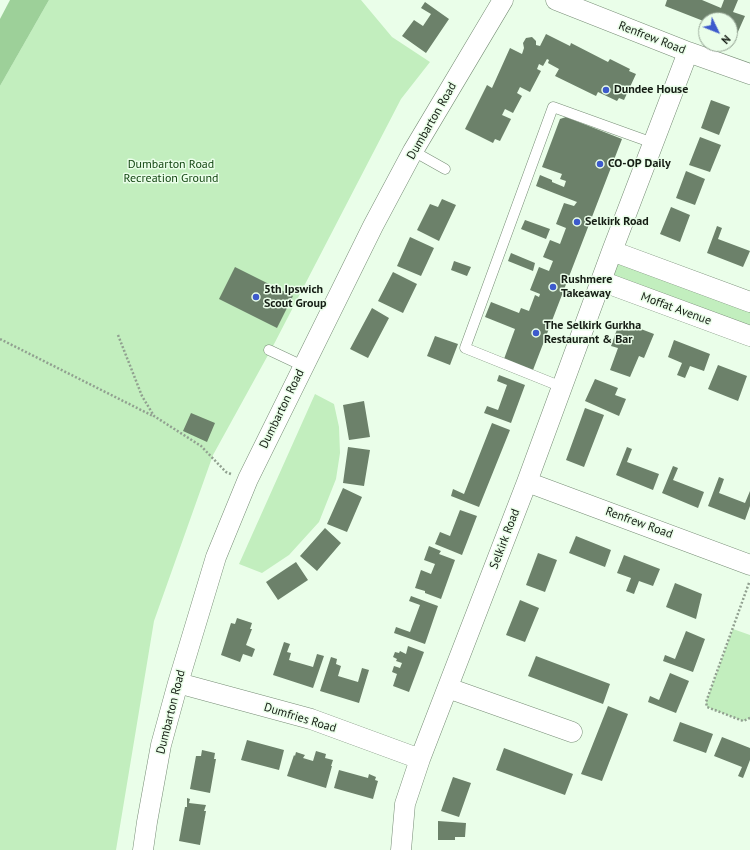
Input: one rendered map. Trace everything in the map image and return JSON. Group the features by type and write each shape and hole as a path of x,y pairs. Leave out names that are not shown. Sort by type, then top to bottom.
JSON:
{"street":[{"name":"Dumbarton Road","path":"143,850 162,746 178,683 216,557 248,478 373,226 414,151 503,0"},
{"name":"Renfrew Road","path":"556,0 688,52 750,74"},
{"name":"Selkirk Road","path":"401,850 404,804 420,758 527,482 612,251 688,52"},
{"path":"612,251 750,302"},
{"name":"Moffat Avenue","path":"601,281 750,336"},
{"name":"Renfrew Road","path":"527,482 750,565"},
{"name":"Dumfries Road","path":"178,683 311,719 420,758"},
{"path":"448,688 572,732"}],"lane":[{"path":"562,387 465,348 553,107 653,143"},
{"path":"414,151 445,169"},
{"path":"269,350 303,366"}],"path":[{"path":"118,335 142,396 154,416"},
{"path":"0,339 154,416 200,446 226,472 248,478"},
{"path":"750,579 706,702 707,707 744,721 750,718"}],"green space":[{"path":"10,0 49,0 0,86 0,19"},
{"name":"Dumbarton Road Recreation Ground","path":"49,0 361,0 392,37 430,62 401,99 273,346 213,455 154,621 116,850 0,850 0,86"},
{"path":"617,262 750,309 750,328 614,278 612,267"},
{"path":"315,394 334,404 339,427 340,453 336,479 319,522 289,555 262,573 239,564"},
{"path":"733,629 750,635 750,718 743,721 707,707 706,702"}],"building":[{"path":"667,0 702,0 721,8 724,0 738,0 733,12 698,12 698,19 665,6"},
{"path":"425,2 449,19 426,53 402,36 414,20 423,26 431,14 421,8"},
{"path":"738,14 745,16 738,32"},
{"name":"Dundee House","path":"546,34 570,46 571,43 608,62 610,59 630,69 629,71 636,74 624,100 619,98 617,101 598,92 596,96 555,76 559,69 548,63 549,60 547,59 543,66 539,64 537,69 541,71 530,92 520,87 517,93 522,96 513,113 505,109 502,115 511,119 500,141 495,139 493,143 465,129 487,85 492,88 510,48 522,54 524,48 523,43 526,38 532,37 536,41 536,45 540,46"},
{"path":"711,100 730,107 719,135 701,128"},
{"path":"566,117 622,139 533,370 504,359 515,329 485,317 491,302 519,313 521,308 529,311 535,295 539,297 540,294 530,290 539,267 549,271 553,261 543,257 550,240 560,244 566,228 556,224 564,203 574,206 577,202 536,186 540,175 564,187 566,181 560,179 562,174 542,167 560,119"},
{"path":"700,137 721,145 710,172 689,165"},
{"path":"686,171 705,179 695,205 676,198"},
{"path":"442,199 456,205 439,241 417,230 430,204 438,207"},
{"path":"671,207 690,215 680,242 660,234"},
{"path":"525,220 550,229 546,239 521,229"},
{"path":"717,226 722,228 718,239 750,251 743,267 707,253"},
{"path":"410,237 434,248 421,276 397,266"},
{"path":"511,253 535,263 533,271 508,261"},
{"path":"454,261 471,267 467,276 451,270"},
{"name":"5th Ipswich Scout Group","path":"235,267 293,296 277,328 219,299"},
{"path":"393,272 417,284 403,313 378,301"},
{"path":"372,308 389,318 368,358 350,349"},
{"path":"620,321 654,334 644,358 639,356 630,377 610,370 618,348 611,346"},
{"path":"435,336 458,344 450,365 427,356"},
{"path":"674,340 710,354 704,371 690,366 685,378 677,375 682,363 668,357"},
{"path":"718,365 747,376 738,401 708,389"},
{"path":"499,375 525,385 511,423 484,413 487,406 498,410 507,385 497,381"},
{"path":"595,379 618,388 615,395 626,399 619,416 585,401"},
{"path":"364,401 370,437 349,440 343,405"},
{"path":"585,408 604,415 584,467 566,460"},
{"path":"191,413 215,423 207,442 183,431"},
{"path":"492,423 510,430 479,507 451,496 453,489 464,494"},
{"path":"348,447 370,450 364,486 343,483"},
{"path":"627,447 632,449 627,462 659,474 653,490 616,475"},
{"path":"673,466 678,468 673,480 704,492 698,508 662,493"},
{"path":"719,477 724,479 719,493 745,503 750,491 750,506 745,520 708,506"},
{"path":"343,488 362,497 347,532 327,524"},
{"path":"460,510 477,516 462,555 435,544 440,532 450,536"},
{"path":"325,528 341,543 317,571 300,556"},
{"path":"576,536 611,550 605,567 569,553"},
{"path":"429,546 441,551 439,554 455,560 441,599 415,588 421,570 431,574 435,564 424,560"},
{"path":"538,553 557,560 545,592 526,585"},
{"path":"624,555 660,569 653,586 639,581 634,594 626,591 631,578 617,573"},
{"path":"296,562 308,580 278,600 266,582"},
{"path":"675,583 702,594 696,619 666,607"},
{"path":"411,596 438,606 425,644 394,633 396,627 410,632 420,605 409,601"},
{"path":"520,600 539,608 525,642 506,635"},
{"path":"237,618 252,623 250,629 252,629 246,645 255,649 252,657 243,654 240,662 221,655 231,623 235,624"},
{"path":"686,631 705,639 693,672 663,661 665,655 675,659"},
{"path":"284,642 290,644 287,652 291,653 289,660 313,667 317,654 324,656 313,688 273,675"},
{"path":"408,646 424,652 409,692 393,686 397,674 392,672 394,666 400,668 402,663 396,661 397,659 393,657 395,652 399,653 400,651 406,654"},
{"path":"536,656 610,684 603,704 528,676"},
{"path":"331,657 337,659 336,664 341,666 338,676 358,682 362,668 369,670 359,703 320,691"},
{"path":"670,673 689,681 676,713 648,702 650,696 659,700"},
{"path":"608,706 628,714 602,781 581,774"},
{"path":"680,722 713,734 706,753 673,741"},
{"path":"722,737 750,748 750,760 743,778 738,776 742,767 714,756"},
{"path":"247,740 284,750 279,770 241,760"},
{"path":"504,748 573,774 565,795 496,770"},
{"path":"202,750 215,753 214,759 216,759 210,793 190,789 196,756 201,756"},
{"path":"316,751 326,754 325,758 333,760 326,788 287,776 296,752 305,755 303,758 313,761"},
{"path":"339,770 368,778 369,774 376,777 375,780 378,781 373,799 334,788"},
{"path":"453,777 471,783 459,817 441,811"},
{"path":"187,798 190,799 189,803 206,805 200,845 179,841 185,807 187,807"},
{"path":"438,821 466,823 465,837 455,837 455,840 438,840"}],"place":[{"name":"Dundee House","path":"606,90"},
{"name":"CO-OP Daily","path":"600,164"},
{"name":"Selkirk Road","path":"577,222"},
{"name":"Rushmere Takeaway","path":"553,287"},
{"name":"5th Ipswich Scout Group","path":"256,297"},
{"name":"The Selkirk Gurkha Restaurant & Bar","path":"536,333"}]}
